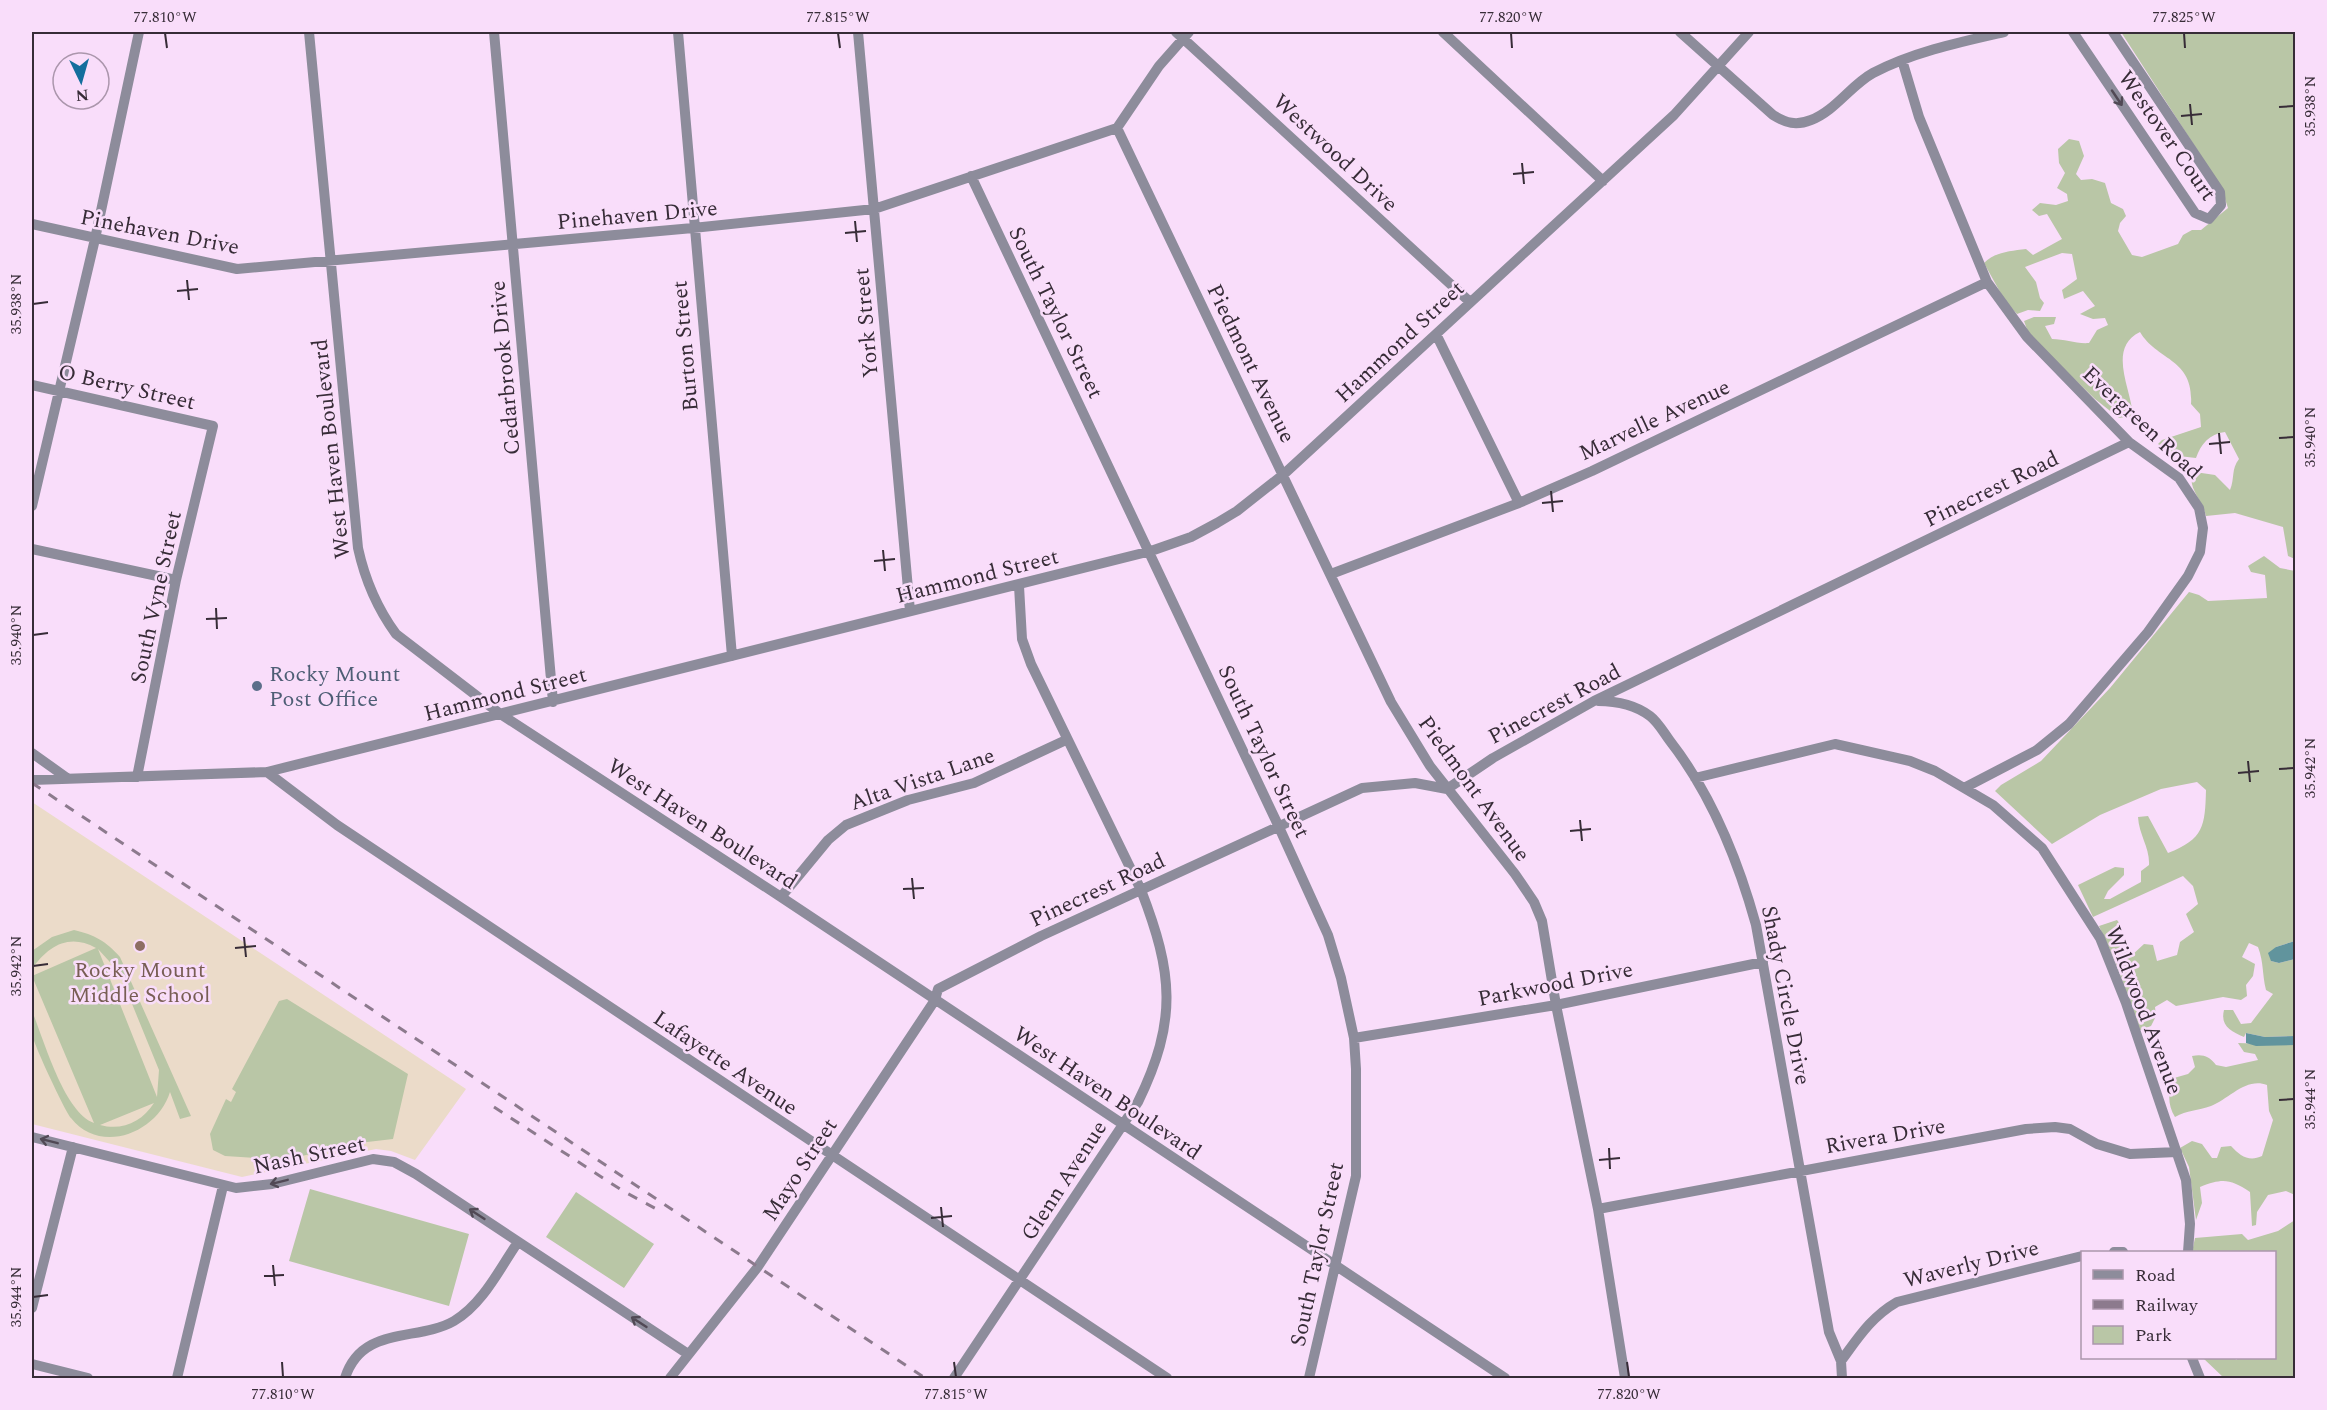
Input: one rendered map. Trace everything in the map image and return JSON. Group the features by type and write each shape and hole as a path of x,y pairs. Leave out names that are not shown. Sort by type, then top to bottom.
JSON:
{"street":[{"path":"32,506 95,239 139,32"},
{"name":"West Haven Boulevard","path":"309,32 358,548 369,585 385,619 396,634 499,713 781,897 1505,1378"},
{"name":"Cedarbrook Drive","path":"494,32 552,702"},
{"name":"Burton Street","path":"678,32 693,228 732,656"},
{"name":"York Street","path":"858,32 910,611"},
{"path":"1443,32 1603,181"},
{"path":"1680,32 1773,115 1785,123 1799,124 1822,115 1871,74 1902,60 1988,33 2004,32"},
{"name":"Hammond Street","path":"32,780 267,772 910,611 1019,586 1150,551 1191,537 1237,511 1284,474 1674,115 1749,32"},
{"name":"Westover Court","path":"2073,32 2195,213 2209,219 2221,206 2220,192 2113,32"},
{"path":"1117,128 1183,34"},
{"name":"Westwood Drive","path":"1183,34 1470,302"},
{"name":"Evergreen Road","path":"1902,60 1918,117 1987,282 2027,337 2129,442 2179,478 2199,508 2203,528 2200,552 2188,576 2148,632 2069,724 2037,750 1964,788"},
{"name":"Pinehaven Drive","path":"32,224 237,269 513,245 874,209 1117,128"},
{"name":"Piedmont Avenue","path":"1117,128 1396,711 1412,740 1447,789 1515,874 1534,902 1542,921 1556,1005 1598,1209 1625,1378"},
{"name":"South Taylor Street","path":"971,176 1278,825 1328,935 1344,989 1354,1038 1357,1102 1356,1176 1309,1378"},
{"name":"Marvelle Avenue","path":"1331,574 1519,503 1987,282"},
{"path":"1436,334 1519,503"},
{"name":"O Berry Street","path":"32,385 213,426"},
{"name":"South Vyne Street","path":"136,777 177,580 213,426"},
{"name":"Pinecrest Road","path":"934,1000 938,988 1278,825 1362,788 1406,782 1447,789 1493,758 1594,701 2129,442"},
{"path":"32,549 177,580"},
{"name":"Glenn Avenue","path":"954,1378 1138,1102 1160,1052 1167,1014 1167,989 1161,953 1141,890 1030,664 1022,639 1019,586"},
{"name":"Shady Circle Drive","path":"1594,701 1617,702 1634,706 1651,717 1695,778 1738,865 1756,925 1829,1332 1841,1361"},
{"name":"Alta Vista Lane","path":"781,897 828,840 846,825 898,804 974,783 1066,740"},
{"name":"Wildwood Avenue","path":"1695,778 1835,744 1910,761 1935,771 1993,805 2042,848 2100,938 2126,1003 2186,1180 2189,1201 2188,1251"},
{"path":"32,753 67,778"},
{"name":"Lafayette Avenue","path":"267,772 338,825 830,1156 1167,1378"},
{"name":"Parkwood Drive","path":"1354,1038 1556,1005 1763,962"},
{"name":"Mayo Street","path":"670,1378 757,1268 934,1000"},
{"name":"Rivera Drive","path":"1598,1209 1800,1170 2026,1130 2055,1127 2070,1129 2097,1144 2130,1154 2176,1152"},
{"name":"Nash Street","path":"32,1137 223,1186 254,1187 350,1163 383,1159 406,1167 688,1354"},
{"path":"32,1308 73,1147"},
{"path":"177,1378 223,1186"},
{"path":"345,1378 354,1360 376,1342 437,1327 453,1321 466,1311 481,1296 518,1242"},
{"name":"Waverly Drive","path":"1841,1361 1868,1324 1881,1311 1897,1302 1925,1293 2081,1256"},
{"path":"2192,1359 2200,1378"},
{"path":"1841,1361 1842,1378"},
{"path":"32,1364 88,1378"}],"shaded area":[{"name":"Rocky Mount Middle School","path":"32,802 466,1089 415,1160 391,1151 376,1149 242,1177 32,1124"},
{"path":"2295,941 2295,959 2279,963 2271,961 2268,953 2276,947"},
{"path":"2246,1033 2265,1037 2295,1036 2295,1045 2256,1046 2246,1043"}],"green space":[{"path":"2121,32 2295,32 2295,559 2288,556 2283,527 2235,513 2206,516 2193,487 2192,477 2195,472 2215,475 2230,490 2235,466 2239,459 2225,432 2206,440 2196,458 2170,455 2158,444 2162,440 2201,427 2200,414 2191,404 2187,377 2173,362 2147,342 2140,332 2130,339 2123,358 2123,370 2133,416 2119,418 2095,399 2029,335 2024,321 2034,317 2056,317 2054,324 2045,326 2052,339 2080,343 2089,343 2097,330 2108,325 2105,318 2093,319 2080,314 2095,306 2083,291 2064,299 2062,290 2077,279 2072,254 2062,253 2025,267 2036,282 2040,298 2044,303 2040,311 2028,310 2017,314 2005,301 1984,263 1998,254 2014,250 2026,249 2033,255 2062,239 2047,214 2039,216 2032,210 2040,203 2056,205 2068,201 2067,194 2057,188 2065,173 2059,163 2058,149 2069,139 2079,141 2084,156 2076,174 2081,180 2092,179 2105,183 2111,203 2123,209 2126,216 2120,223 2118,231 2132,255 2142,257 2178,244 2183,235 2192,230 2201,230 2228,208 2221,187"},
{"path":"2264,556 2280,568 2295,571 2295,941 2276,947 2271,961 2279,963 2295,959 2295,1036 2265,1037 2246,1033 2244,1037 2225,1024 2224,1010 2233,1010 2241,1024 2251,1023 2273,994 2266,990 2258,947 2249,943 2242,957 2255,964 2253,976 2246,985 2247,996 2241,1000 2223,997 2176,1006 2167,1000 2155,1007 2156,1016 2151,1026 2140,1030 2115,961 2099,926 2117,920 2131,956 2144,944 2153,945 2157,961 2177,955 2180,942 2194,932 2186,914 2198,904 2193,886 2183,876 2093,917 2078,885 2115,867 2124,868 2124,875 2108,891 2104,899 2110,899 2141,882 2141,871 2149,865 2149,859 2138,817 2148,816 2168,853 2189,842 2200,830 2205,813 2206,790 2197,782 2161,789 2100,815 2052,844 1995,791 2041,761 2110,688 2189,592 2208,601 2267,598 2265,575 2251,572 2248,566"},
{"path":"74,930 81,932 105,943 120,957 191,1116 180,1119 170,1092 164,1106 154,1118 141,1128 127,1134 112,1137 97,1136 83,1129 71,1118 56,1091 34,1040 31,1028 32,1011 64,1090 83,1116 94,1123 32,976 96,948 77,942 60,944 45,954 32,969 32,951 52,937","holes":["98,949 119,972 159,1070 157,1097","154,1103 144,1115 124,1126 100,1125"]},
{"path":"287,999 408,1074 393,1139 350,1144 286,1160 225,1156 213,1150 210,1134 226,1099 231,1102 236,1092 232,1089 279,1001"},
{"path":"2238,1043 2295,1045 2295,1195 2286,1191 2268,1195 2257,1212 2256,1225 2252,1226 2250,1192 2237,1184 2226,1181 2200,1187 2202,1203 2196,1220 2189,1167 2180,1148 2192,1141 2202,1144 2212,1158 2217,1158 2221,1147 2231,1146 2245,1157 2262,1156 2273,1120 2269,1111 2267,1085 2259,1083 2245,1086 2218,1103 2175,1117 2170,1102 2170,1088 2174,1078 2188,1074 2195,1067 2192,1056 2206,1056 2216,1065 2226,1067 2258,1060 2255,1054 2244,1052"},
{"path":"310,1189 469,1234 449,1306 289,1261"},
{"path":"576,1192 654,1244 624,1288 546,1237"},
{"path":"2295,1220 2295,1378 2284,1376 2279,1378 2224,1378 2204,1359 2276,1359 2276,1251 2192,1251 2195,1238 2242,1234 2248,1240 2278,1231"}],"railway":[{"path":"32,783 925,1378"},
{"path":"494,1107 623,1191 662,1212"}],"place":[{"name":"Rocky Mount Post Office","path":"257,686"},
{"name":"Rocky Mount Middle School","path":"140,946"}]}
